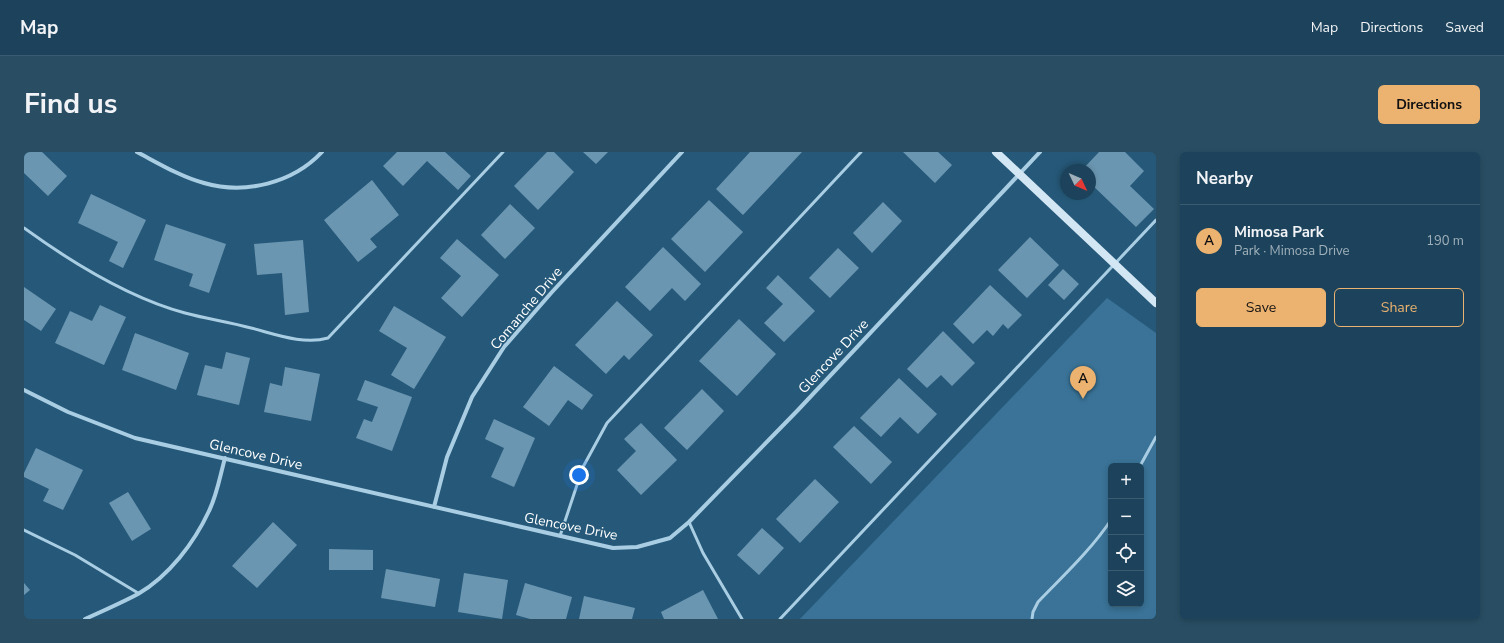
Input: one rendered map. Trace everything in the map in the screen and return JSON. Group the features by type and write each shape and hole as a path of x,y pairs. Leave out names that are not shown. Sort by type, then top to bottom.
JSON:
{"street":[{"path":"137,152 161,165 203,183 223,188 255,187 288,177 313,162 322,152"},
{"name":"Comanche Drive","path":"434,507 447,457 472,397 504,347 552,292 682,152"},
{"path":"996,152 1156,303"},
{"name":"Glencove Drive","path":"24,390 68,412 135,438 613,548 637,546 670,538 689,522 798,410 1040,152"},
{"path":"85,619 151,585 172,566 194,541 210,510 225,458"}],"lane":[{"path":"24,228 49,246 117,286 149,300 184,312 291,338 318,341 328,338 503,152"},
{"path":"560,536 583,467 607,423 861,152"},
{"path":"780,619 1156,220"},
{"path":"1142,463 1156,437"},
{"path":"689,522 703,552 742,619"},
{"path":"1032,619 1033,612 1038,602 1090,548 1108,525"},
{"path":"24,530 75,555 138,593"}],"shaded area":[{"path":"1107,298 1156,333 1156,619 800,619"}],"building":[{"path":"27,152 42,152 67,176 48,196 24,173 24,155"},
{"path":"397,152 445,152 471,176 458,190 427,161 403,186 383,166"},
{"path":"547,152 554,152 574,172 538,210 514,186"},
{"path":"583,152 608,152 596,164"},
{"path":"750,152 802,152 743,215 716,189"},
{"path":"903,152 938,152 952,165 935,183"},
{"path":"1099,152 1125,152 1144,171 1130,186 1154,209 1136,227 1096,189 1096,164 1088,164"},
{"path":"372,180 399,215 370,239 377,247 358,262 324,220"},
{"path":"91,194 146,220 123,268 109,261 118,242 78,223"},
{"path":"709,200 743,232 705,272 671,239"},
{"path":"883,202 902,221 872,253 853,233"},
{"path":"510,204 535,228 505,259 481,235"},
{"path":"166,224 226,244 209,293 189,286 193,274 154,260"},
{"path":"1030,237 1059,265 1027,298 998,270"},
{"path":"457,239 499,275 462,317 441,298 461,276 440,258"},
{"path":"303,240 309,312 285,315 282,273 257,275 254,244"},
{"path":"663,247 701,284 685,301 672,288 650,311 625,287"},
{"path":"838,248 859,268 830,298 809,278"},
{"path":"1063,269 1079,284 1064,300 1048,285"},
{"path":"778,275 815,311 784,342 764,323 783,304 766,288"},
{"path":"990,285 1022,315 1008,329 1003,324 993,336 987,330 973,344 953,324"},
{"path":"24,287 56,309 41,331 24,320"},
{"path":"617,301 653,335 629,360 624,355 606,374 575,345"},
{"path":"100,305 126,317 104,365 55,343 70,311 92,321"},
{"path":"394,306 446,337 414,389 391,375 407,348 379,331"},
{"path":"739,319 776,354 737,396 699,361"},
{"path":"943,331 975,363 952,386 941,375 927,388 907,369"},
{"path":"135,333 189,353 176,390 122,370"},
{"path":"226,352 250,358 239,405 197,395 205,365 222,369"},
{"path":"554,366 593,395 582,410 568,400 549,426 523,407"},
{"path":"285,367 320,374 311,421 264,412 270,383 282,386"},
{"path":"899,378 937,414 918,434 900,417 881,437 860,418"},
{"path":"365,380 412,397 392,451 356,438 364,419 372,422 378,407 357,400"},
{"path":"702,389 724,411 687,450 664,428"},
{"path":"494,419 535,438 514,487 491,477 504,448 485,439"},
{"path":"641,423 677,460 641,495 617,470 636,451 624,439"},
{"path":"854,426 892,462 871,484 833,447"},
{"path":"36,448 83,470 63,510 43,501 49,489 24,477 24,473"},
{"path":"815,479 839,502 800,543 776,519"},
{"path":"128,492 151,529 132,541 109,503"},
{"path":"273,522 297,545 257,588 232,566"},
{"path":"762,528 784,548 759,575 737,555"},
{"path":"329,549 373,550 373,570 329,570"},
{"path":"386,569 440,579 435,607 381,598"},
{"path":"464,573 508,580 502,619 458,612"},
{"path":"24,583 30,590 24,595"},
{"path":"525,583 572,597 566,619 530,619 516,615"},
{"path":"703,590 718,619 664,619 661,612"},
{"path":"584,596 635,608 632,619 579,619"}],"place":[{"name":"Mimosa Park","path":"1083,399"}]}
